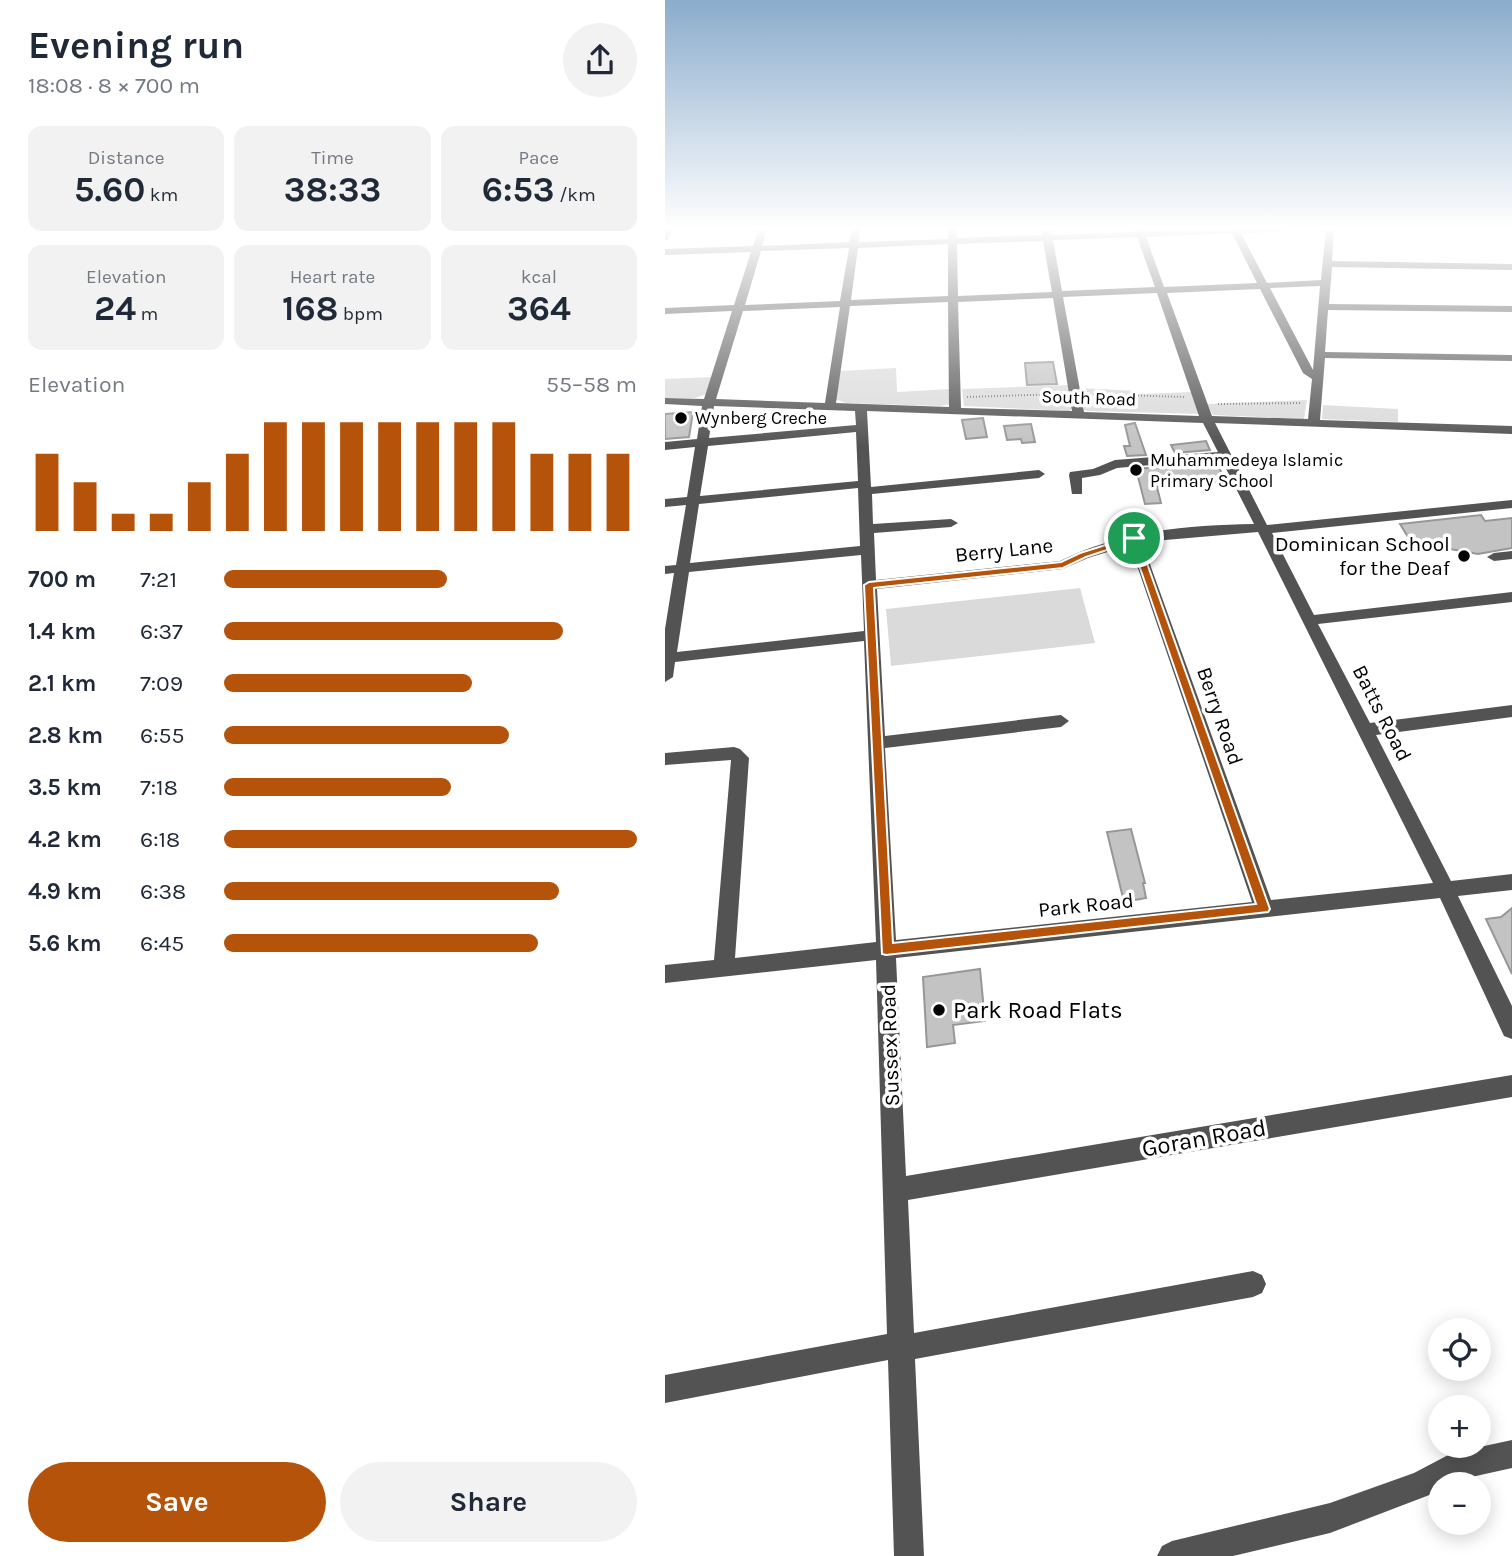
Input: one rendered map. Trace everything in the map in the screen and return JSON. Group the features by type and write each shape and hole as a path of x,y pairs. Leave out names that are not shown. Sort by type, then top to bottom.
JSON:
{"street":[{"path":"665,677 709,403 741,302"},
{"path":"665,311 896,302"},
{"path":"953,302 955,411"},
{"path":"1059,302 1079,415"},
{"name":"Batts Road","path":"1165,302 1208,419 1512,1029"},
{"path":"1272,302 1309,373 1318,377"},
{"path":"1314,423 1324,302"},
{"path":"829,407 844,304"},
{"path":"1324,307 1512,309"},
{"path":"1319,355 1512,358"},
{"name":"South Road","path":"665,401 829,407 861,418 955,411 1512,430"},
{"path":"665,446 861,418"},
{"name":"Sussex Road","path":"861,418 886,950 909,1556"},
{"path":"1077,491 1075,475 1097,472 1115,464 1226,455"},
{"path":"665,503 1039,474"},
{"name":"Berry Lane","path":"869,585 1063,565 1083,555 1134,538 1170,533 1263,528 1512,504"},
{"path":"665,570 867,540 951,523"},
{"name":"Berry Road","path":"1134,538 1264,909"},
{"path":"1494,557 1512,555"},
{"path":"1309,620 1512,597"},
{"path":"666,658 871,635"},
{"path":"1365,730 1512,711"},
{"path":"876,743 1062,720"},
{"path":"665,759 726,752 734,753 740,758 724,967"},
{"name":"Park Road","path":"665,974 1512,882"},
{"name":"Goran Road","path":"895,1190 1512,1086"},
{"path":"665,1389 882,1347 923,1346 1253,1284"},
{"path":"1172,1556 1330,1518 1422,1484 1452,1468 1512,1454"}],"shaded area":[{"path":"896,368 897,392 950,389 950,404 846,403 835,399 840,371"},
{"path":"712,377 707,394 695,398 665,398 665,379"},
{"path":"1070,385 1072,409 1069,411 964,406 962,389"},
{"path":"1080,388 1137,391 1138,394 1192,392 1199,414 1087,411 1084,410"},
{"path":"1307,400 1304,419 1213,415 1207,404"},
{"path":"1323,405 1398,409 1398,422 1322,419"},
{"path":"1080,588 1095,643 891,666 886,609"}],"building":[{"path":"1053,362 1057,384 1027,385 1025,363"},
{"path":"693,412 689,437 665,439 665,414"},
{"path":"983,418 987,437 966,439 962,420"},
{"path":"1135,423 1146,455 1127,456 1124,446 1130,446 1125,425"},
{"path":"1031,424 1035,442 1007,440 1004,426"},
{"path":"1206,441 1210,450 1175,453 1171,445"},
{"path":"1216,462 1226,481 1157,487 1161,503 1145,504 1136,469"},
{"path":"1481,515 1485,521 1512,518 1512,548 1478,554 1450,549 1422,551 1417,544 1413,545 1400,524"},
{"path":"1131,829 1145,883 1146,898 1124,902 1107,832"},
{"path":"1512,908 1512,974 1486,919 1501,917"},
{"path":"980,969 985,1021 953,1025 955,1043 927,1047 923,977"}],"place":[{"name":"Wynberg Creche","path":"681,418"},
{"name":"Muhammedeya Islamic Primary School","path":"1136,470"},
{"name":"Dominican School for the Deaf","path":"1464,556"},
{"name":"Park Road Flats","path":"939,1010"}],"route":[{"path":"1134,538 1264,909 886,950 869,585 1063,565 1083,555 1134,538"}]}
